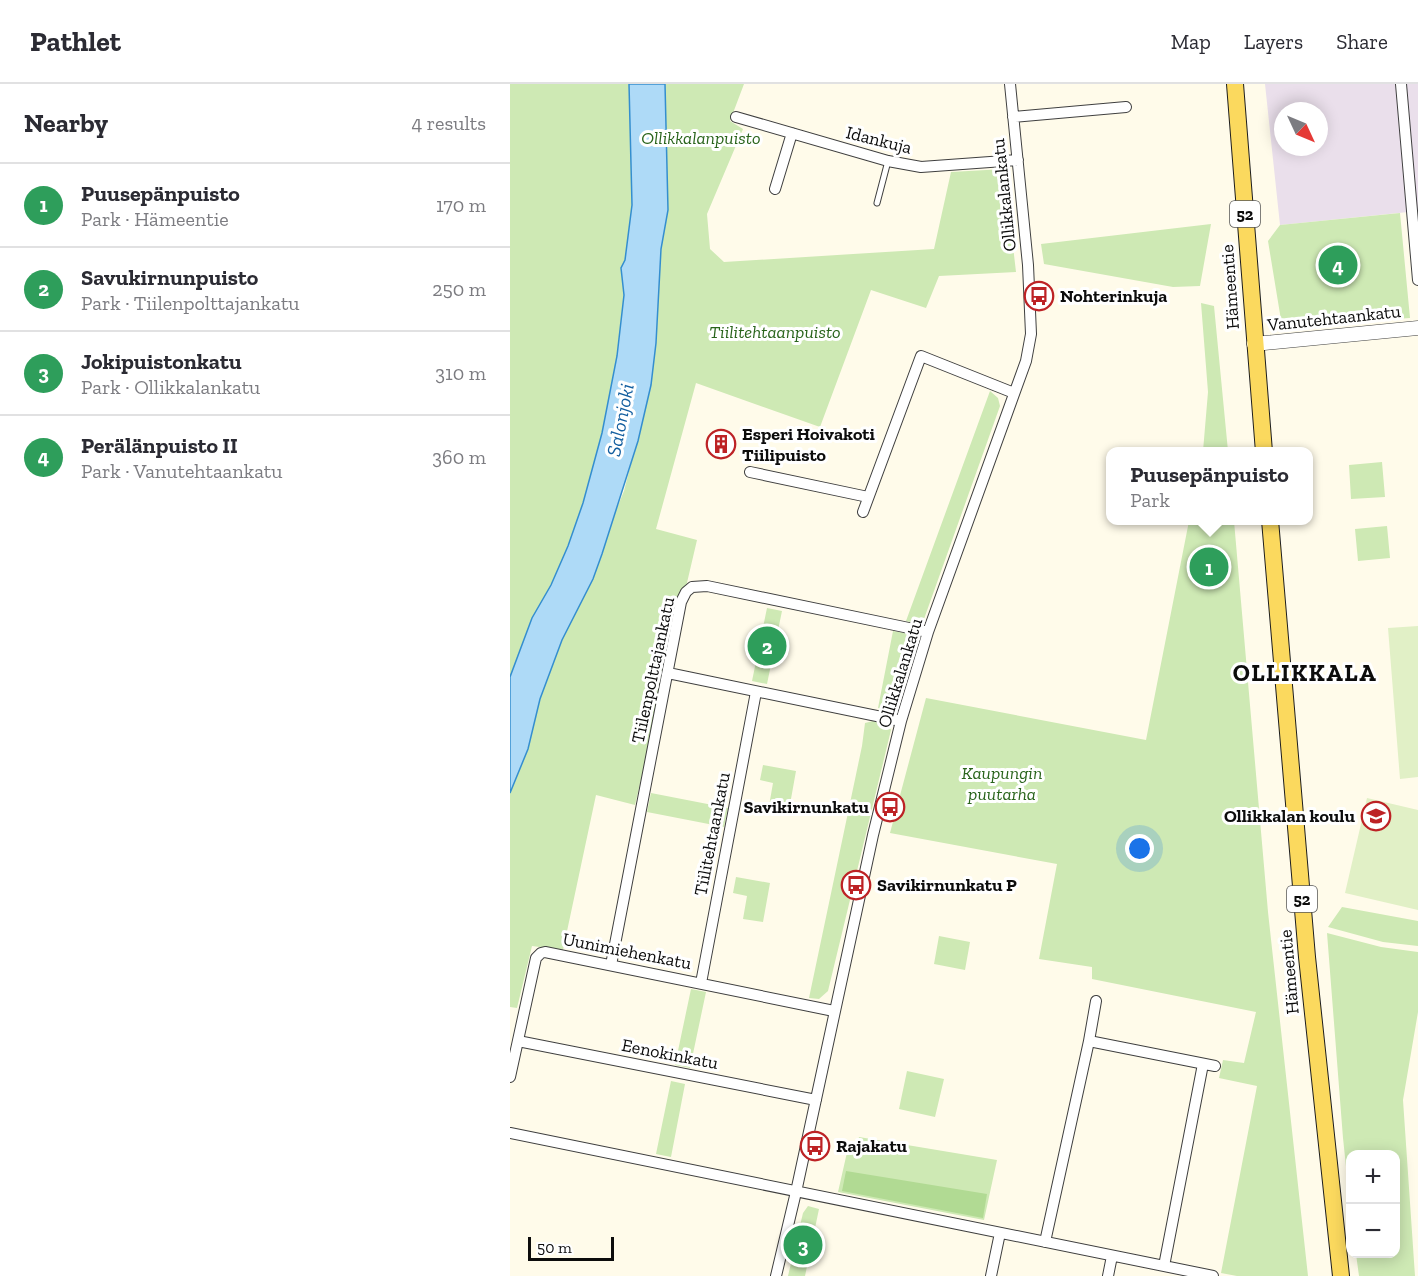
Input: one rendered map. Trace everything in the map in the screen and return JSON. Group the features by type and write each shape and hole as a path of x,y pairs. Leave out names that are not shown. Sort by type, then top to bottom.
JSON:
{"main road":[{"name":"Hämeentie","path":"1235,84 1264,447"},
{"name":"Hämeentie","path":"1270,525 1307,957 1324,1135 1341,1276"}],"street":[{"name":"Ollikkalankatu","path":"776,1276 873,835 901,721 928,632 1026,361 1031,334 1028,265 1010,84"},
{"path":"1401,84 1418,280"},
{"path":"1013,117 1126,107"},
{"name":"Idankuja","path":"736,117 888,161 921,167 1018,160"},
{"path":"775,189 792,133"},
{"name":"Vanutehtaankatu","path":"1254,344 1418,328"},
{"path":"862,512 921,356 1014,393"},
{"path":"750,472 868,497"},
{"name":"Tiilenpolttajankatu","path":"611,965 681,602 686,592 700,585 928,632"},
{"path":"668,673 901,721"},
{"name":"Tiilitehtaankatu","path":"700,983 756,692"},
{"name":"Uunimiehenkatu","path":"510,1077 536,958 545,952 834,1011"},
{"path":"1046,1242 1096,1000"},
{"name":"Eenokinkatu","path":"518,1041 816,1100"},
{"path":"1089,1041 1215,1066"},
{"path":"1164,1266 1203,1064"},
{"path":"510,1133 1213,1276"},
{"path":"991,1276 1000,1233"},
{"path":"1108,1276 1112,1256"}],"lane":[{"path":"877,203 888,161"}],"shaded area":[{"path":"1265,84 1418,84 1418,211 1280,225"}],"green space":[{"path":"510,84 629,84 632,205 625,260 621,268 624,295 617,356 602,433 583,503 568,546 551,586 532,618 510,677"},
{"name":"Tiilitehtaanpuisto","path":"665,84 744,84 730,121 743,129 707,214 710,249 724,262 934,249 951,172 1004,169 1016,272 939,276 926,308 871,290 820,427 696,383 656,529 697,540 635,805 596,795 563,950 532,946 517,1008 510,1007 510,793 528,749 540,699 562,640 593,579 610,525 624,491 651,385 656,343 661,249 668,210"},
{"path":"1400,213 1410,318 1301,325 1289,324 1281,320 1268,241 1280,225"},
{"path":"1211,224 1200,286 1173,287 1044,264 1041,244"},
{"path":"1201,303 1214,306 1228,447 1203,447 1208,392"},
{"path":"990,391 998,398 1000,406 924,619 914,623 906,621"},
{"path":"1382,462 1385,497 1351,499 1349,465"},
{"name":"Kaupungin puutarha","path":"1188,525 1234,525 1268,912 1308,1276 1237,1276 1221,1273 1257,1086 1219,1078 1223,1060 1244,1063 1256,1012 1092,979 1092,967 1039,959 1057,864 890,833 926,698 1146,740"},
{"path":"1387,526 1390,558 1358,561 1355,529"},
{"path":"767,608 782,611 767,684 752,681"},
{"path":"1418,626 1418,777 1400,779 1388,628"},
{"path":"893,631 912,634 918,639 899,703 892,709 884,709 878,708"},
{"path":"873,721 888,724 891,730 828,991 819,999 809,998 865,723"},
{"path":"763,765 796,771 789,810 769,806 773,783 760,780"},
{"path":"651,793 728,808 724,827 647,812"},
{"path":"1367,798 1418,810 1418,910 1345,893"},
{"path":"736,877 770,883 763,922 743,919 747,896 733,893"},
{"path":"1342,907 1418,921 1418,946 1383,942 1328,927"},
{"path":"1327,933 1381,947 1418,952 1418,1012 1403,1100 1415,1276 1359,1276 1357,1258 1400,1258 1400,1150 1346,1150 1346,1167"},
{"path":"939,936 970,942 965,970 934,964"},
{"path":"691,989 706,992 690,1068 675,1065"},
{"path":"907,1071 944,1079 935,1117 899,1109"},
{"path":"671,1081 685,1084 671,1157 656,1154"},
{"path":"859,1137 997,1160 984,1220 838,1192 848,1148 856,1149"},
{"path":"846,1171 987,1194 983,1218 842,1191"},
{"path":"808,1206 819,1209 805,1276 788,1276 803,1213"}],"water":[{"name":"Salonjoki","path":"629,84 665,84 668,210 661,249 656,343 651,385 638,441 602,554 593,579 562,640 540,699 528,749 510,793 510,677 532,618 551,585 568,546 583,503 602,433 617,356 624,295 621,268 625,260 632,205"}],"place":[{"name":"Perälänpuisto II","path":"1338,265"},
{"name":"Nohterinkuja","path":"1039,296"},
{"name":"Esperi Hoivakoti Tiilipuisto","path":"721,444"},
{"name":"Puusepänpuisto","path":"1209,567"},
{"name":"Savukirnunpuisto","path":"767,646"},
{"name":"Savikirnunkatu","path":"890,807"},
{"name":"Ollikkalan koulu","path":"1376,816"},
{"name":"Savikirnunkatu P","path":"856,885"},
{"name":"Rajakatu","path":"815,1146"},
{"name":"Jokipuistonkatu","path":"803,1245"}],"district":[{"name":"OLLIKKALA","path":"1305,673"}],"park label":[{"name":"Ollikkalanpuisto","path":"701,138"}]}
